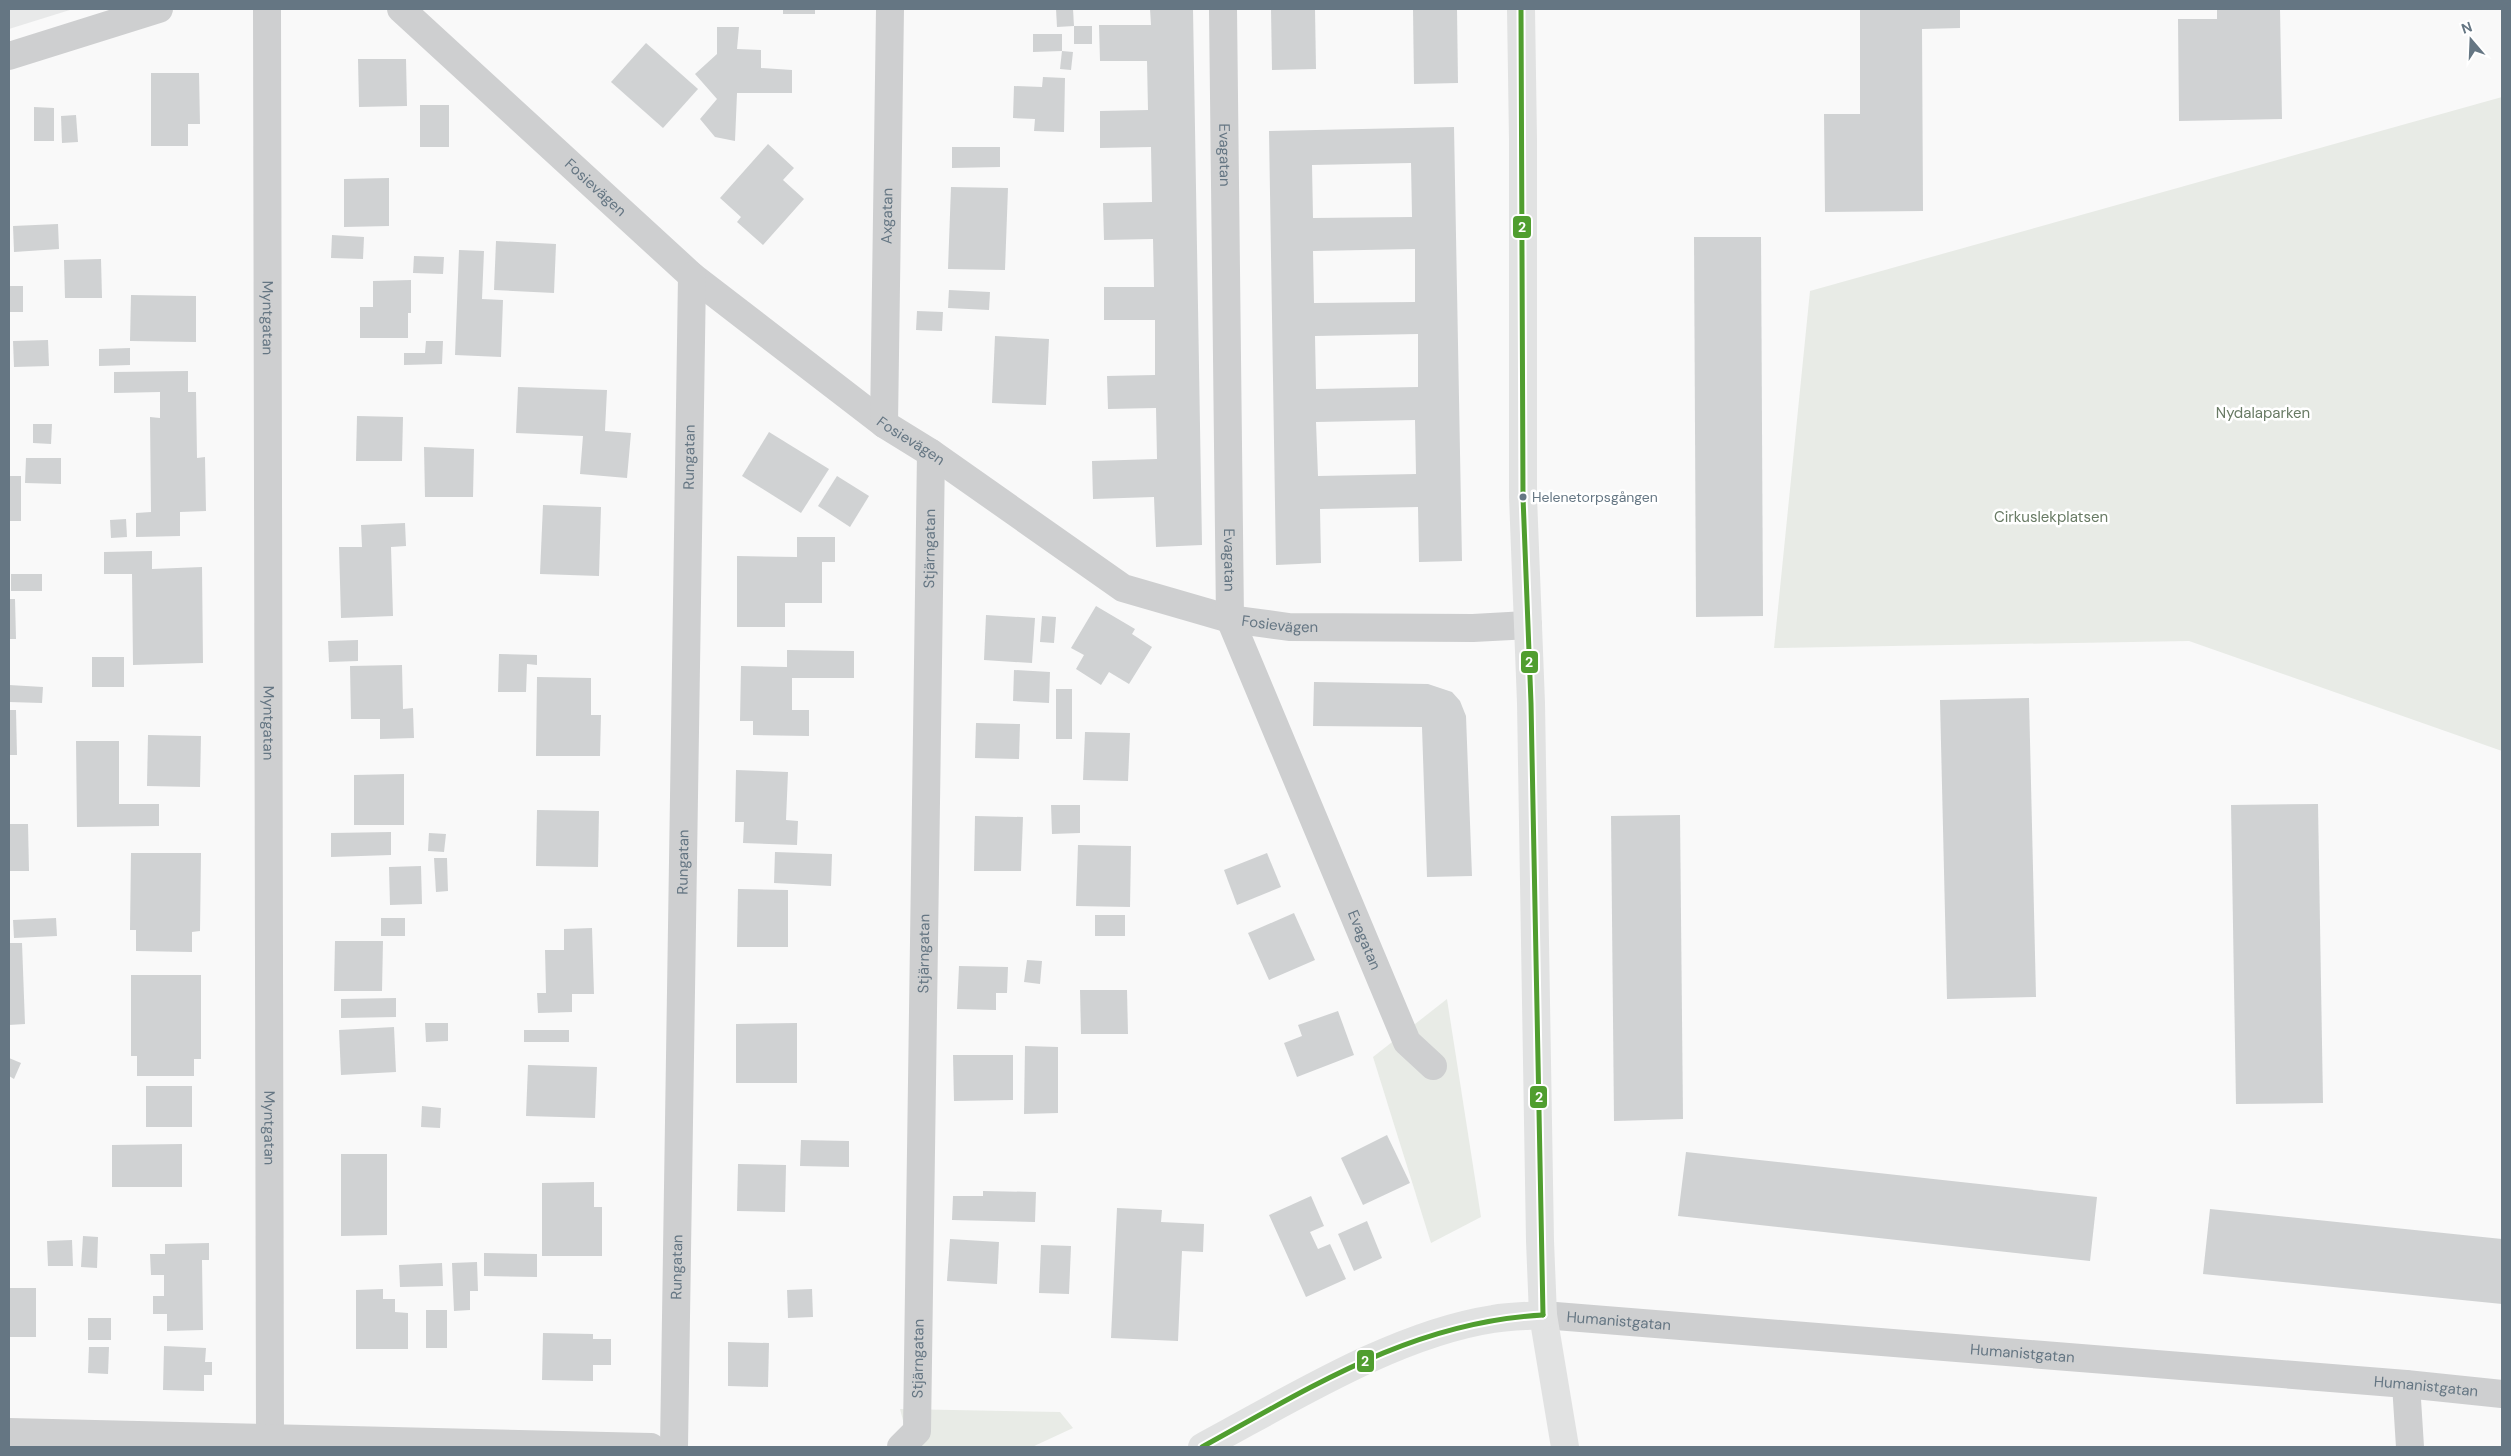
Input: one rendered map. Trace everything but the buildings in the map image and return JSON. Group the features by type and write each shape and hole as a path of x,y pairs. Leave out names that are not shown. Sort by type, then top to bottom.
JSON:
{"main road":[{"path":"1521,9 1523,498 1528,625 1543,1315 1565,1447"},
{"path":"1202,1447 1341,1373 1421,1338 1493,1319 1543,1315"}],"street":[{"path":"9,56 159,9"},
{"name":"Myntgatan","path":"267,9 270,1438"},
{"name":"Fosievägen","path":"402,9 692,276 884,424 931,453 1124,588 1230,620 1289,627 1473,628 1528,625"},
{"name":"Axgatan","path":"884,424 890,9"},
{"name":"Evagatan","path":"1223,9 1230,620 1407,1042 1433,1066"},
{"name":"Rungatan","path":"674,1447 692,276"},
{"name":"Stjärngatan","path":"902,1447 917,1430 931,453"},
{"name":"Humanistgatan","path":"1543,1315 2406,1384 2502,1394"},
{"path":"2406,1384 2410,1447"},
{"path":"9,1432 651,1447"}],"shaded area":[{"path":"9,9 73,9 9,29"}],"green space":[{"name":"Nydalaparken","path":"2502,97 2502,751 2189,641 1774,648 1810,291"},
{"path":"1447,999 1481,1217 1431,1243 1373,1057"},
{"path":"900,1409 1060,1412 1073,1428 1032,1447 910,1447"}],"transit line":[{"name":"2","path":"1521,9 1523,497 1531,703 1543,1315"},
{"name":"2","path":"1202,1447 1324,1380 1407,1344 1450,1330 1496,1320 1543,1315"}],"place":[{"name":"Helenetorpsgången","path":"1523,497"}],"park label":[{"name":"Cirkuslekplatsen","path":"2051,517"}]}
